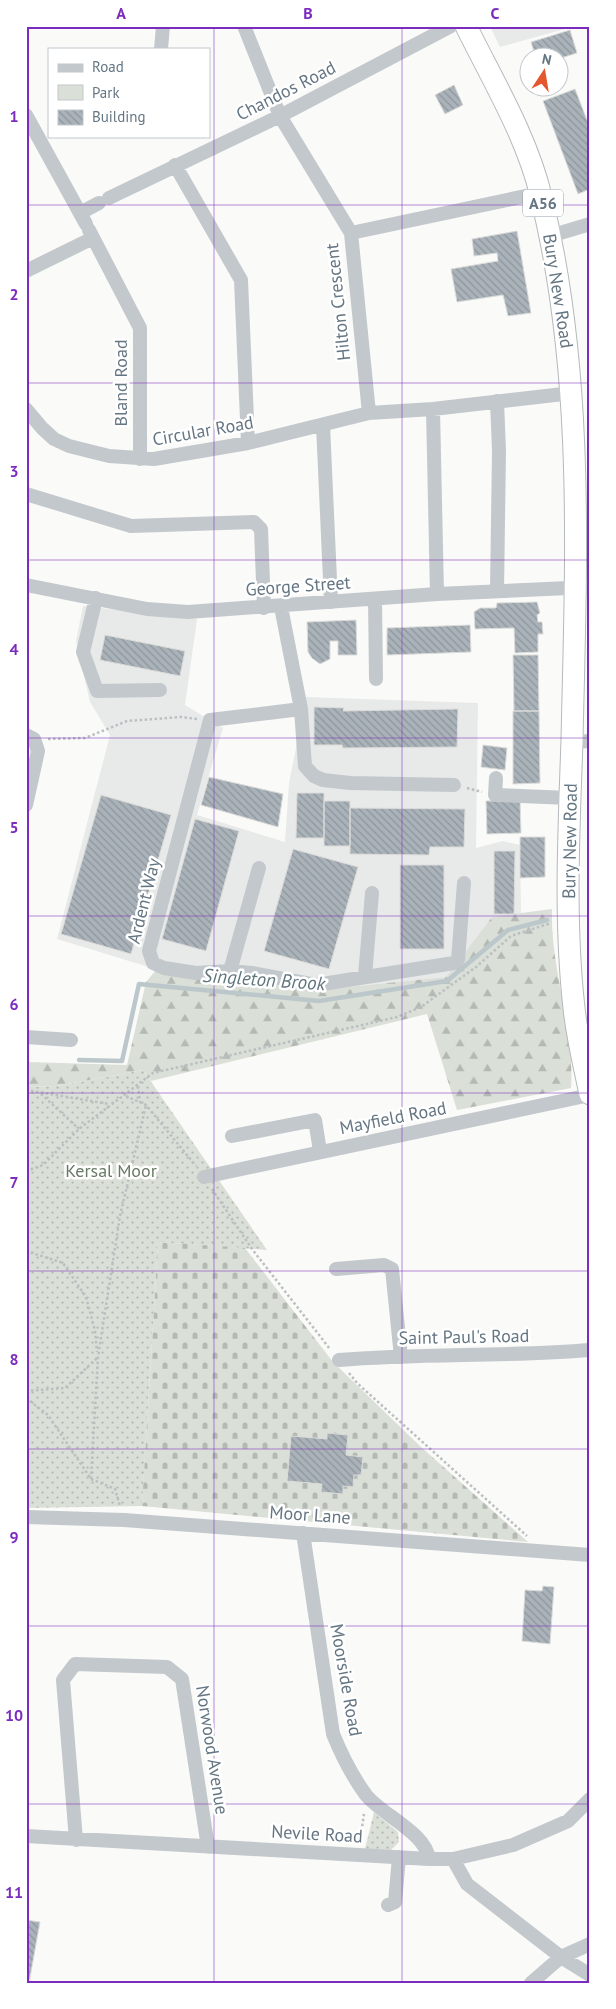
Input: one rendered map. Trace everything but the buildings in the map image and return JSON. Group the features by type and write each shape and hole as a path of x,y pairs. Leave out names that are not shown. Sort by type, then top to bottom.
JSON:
{"highway":[{"name":"Bury New Road","path":"466,26 506,106 540,193 564,309 572,393 582,587 581,741 570,798 570,965 574,1009 590,1094"}],"street":[{"path":"161,48 163,26"},
{"name":"Hilton Crescent","path":"244,26 280,116 351,233 368,413"},
{"name":"Chandos Road","path":"87,226 104,200 280,116 450,26"},
{"name":"Bland Road","path":"26,115 140,328 140,459"},
{"path":"175,165 241,280 248,443"},
{"path":"351,233 540,193"},
{"path":"550,236 590,224"},
{"path":"26,271 87,226"},
{"name":"Circular Road","path":"26,409 54,439 69,446 109,456 140,459 174,458 248,443 368,413 433,409 572,393"},
{"path":"497,402 500,451 498,591"},
{"path":"433,409 436,594"},
{"path":"323,425 331,602"},
{"path":"26,494 131,526 254,522 261,529 264,608"},
{"name":"George Street","path":"26,585 174,612 281,607 436,594 582,587"},
{"path":"96,598 83,652 97,691 160,690"},
{"path":"375,599 376,679"},
{"path":"281,607 301,709 305,766 314,776 323,780 350,783 454,784"},
{"path":"210,720 301,709"},
{"name":"Ardent Way","path":"210,720 149,951 153,963 164,968 196,973 230,971 316,985 454,963 458,960 464,883"},
{"path":"26,804 38,751 30,737"},
{"path":"496,778 496,795 570,798"},
{"path":"230,971 259,868"},
{"path":"365,976 372,893"},
{"path":"26,1037 71,1040"},
{"name":"Mayfield Road","path":"204,1177 446,1127 590,1094"},
{"path":"232,1136 315,1120 320,1152"},
{"path":"336,1269 384,1265 392,1269 401,1357"},
{"name":"Saint Paul's Road","path":"339,1360 537,1354 590,1350"},
{"name":"Moor Lane","path":"26,1517 124,1520 303,1533 548,1553 589,1559"},
{"name":"Moorside Road","path":"303,1533 333,1734 348,1767 367,1796 420,1841 428,1852 430,1859"},
{"name":"Norwood Avenue","path":"76,1840 64,1680 75,1664 167,1667 182,1679 208,1847"},
{"name":"Nevile Road","path":"26,1836 430,1859 453,1858 513,1845 568,1822 590,1799"},
{"path":"388,1905 395,1902 397,1895 399,1857"},
{"path":"453,1858 467,1884 561,1957 590,1975"},
{"path":"531,1983 561,1957 590,1944"}],"path":[{"path":"30,737 85,738 127,721 181,717 210,720"},
{"path":"454,784 496,795"},
{"path":"26,1171 43,1166 80,1129 109,1104 126,1096 153,1073 397,1017 421,1007 476,967 511,936 548,924"},
{"path":"138,1086 140,1102"},
{"path":"26,1090 109,1104"},
{"path":"40,1092 80,1129"},
{"path":"126,1096 146,1105 204,1177 252,1250 357,1384 515,1526 548,1553"},
{"path":"91,1479 98,1357 120,1216 146,1105"},
{"path":"26,1251 63,1263 86,1297 95,1331 98,1357"},
{"path":"26,1391 65,1388 98,1357"},
{"path":"26,1398 48,1416 91,1479 115,1489 124,1520"},
{"path":"358,1854 367,1796"}],"shaded area":[{"path":"490,26 576,26 500,47"},
{"path":"83,606 197,619 185,705 223,728 197,815 285,842 289,783 306,697 478,703 476,848 503,841 520,845 521,914 492,917 446,977 318,990 162,971 57,939 110,735 90,702 76,641"}],"green space":[{"path":"552,909 552,931 569,1043 571,1088 457,1110 427,1014 151,1081 143,1070 57,1086 26,1087 26,1062 127,1065 146,982 157,969 318,990 446,977 492,917"},
{"name":"Kersal Moor","path":"143,1070 267,1250 158,1242 142,1506 26,1508 26,1087 57,1086"},
{"path":"158,1242 245,1248 333,1362 421,1447 528,1542 142,1506"},
{"path":"374,1812 398,1832 399,1842 391,1850 365,1849"}],"waterway":[{"name":"Singleton Brook","path":"79,1060 122,1061 139,984 319,1001 447,981 508,930 547,920"}]}
